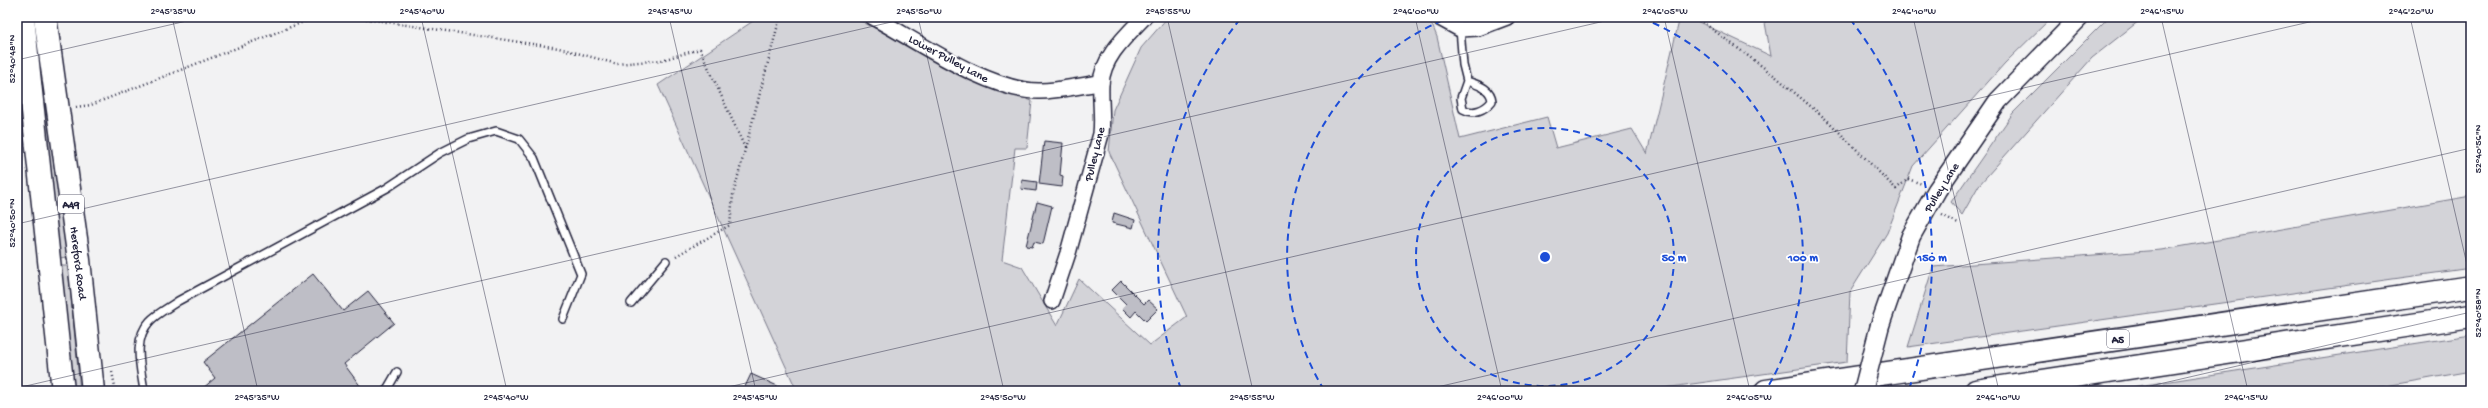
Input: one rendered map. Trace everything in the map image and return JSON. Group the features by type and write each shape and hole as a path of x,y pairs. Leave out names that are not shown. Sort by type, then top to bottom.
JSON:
{"highway":[{"name":"A49","path":"23,17 63,391"},
{"name":"Hereford Road","path":"45,17 79,260 93,391"},
{"name":"A5","path":"1766,391 2471,287"},
{"path":"1976,391 2471,316"}],"street":[{"name":"Lower Pulley Lane","path":"873,17 981,77 1009,88 1040,91 1101,83"},
{"name":"Pulley Lane","path":"1052,301 1068,253 1101,134 1103,114 1101,83 1105,65 1118,44 1144,17"},
{"path":"1438,17 1460,29 1478,28 1508,17"},
{"name":"Pulley Lane","path":"1863,391 1880,325 1911,236 1937,190 1998,101 2080,17"}],"lane":[{"path":"1460,29 1467,81 1461,98 1463,109 1468,112 1479,111 1488,106 1492,101 1492,96 1488,90 1467,81"},
{"path":"144,391 139,356 140,337 150,321 185,298 387,188 440,153 468,139 496,130 519,139 534,158 581,274 563,319"},
{"path":"632,303 666,262"},
{"path":"386,391 397,372"}],"path":[{"path":"72,107 91,104 316,17"},
{"path":"354,17 559,48 617,64 662,60 700,49 745,148"},
{"path":"666,262 730,225 732,195 780,17"},
{"path":"1696,17 1775,76 1816,111 1896,189 1908,179 1937,190"}],"shaded area":[{"path":"759,17 853,17 968,76 1032,101 1027,148 1015,148 1002,260 1022,267 1057,326 1079,279 1150,345 1187,317 1109,152 1113,110 1141,48 1168,17 1424,17 1433,27 1437,37 1460,139 1547,117 1556,148 1632,129 1647,154 1680,17 1688,17 1771,56 1764,17 2052,17 2005,63 1913,166 1887,233 1850,292 1847,362 1643,391 797,391 658,85"},
{"path":"2109,17 2144,17 2092,58 1979,185 1962,215 1951,202 2013,113"},
{"path":"37,44 42,57 68,257 59,258"},
{"path":"2471,196 2471,268 1908,347 1933,267 2161,250"},
{"path":"61,266 68,266 80,391 72,391"},
{"path":"2471,335 2471,371 2357,391 2105,391"}],"building":[{"path":"1044,141 1063,143 1060,175 1063,176 1062,187 1039,184"},
{"path":"1022,180 1037,182 1036,191 1021,189"},
{"path":"1037,202 1052,206 1043,244 1034,242 1032,247 1026,246"},
{"path":"1114,213 1135,220 1133,228 1112,223"},
{"path":"313,274 343,311 368,291 394,323 344,364 364,391 203,391 202,389 215,378 203,362"},
{"path":"1121,281 1144,304 1148,300 1158,309 1146,321 1136,311 1131,317 1122,308 1126,304 1112,290"},
{"path":"751,374 784,389 783,391 743,391"}]}
